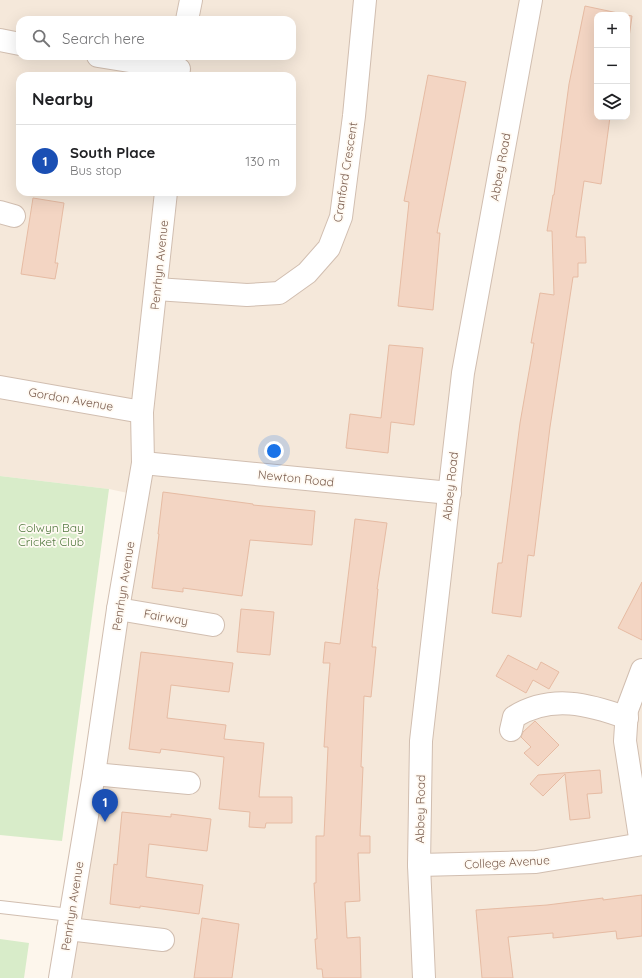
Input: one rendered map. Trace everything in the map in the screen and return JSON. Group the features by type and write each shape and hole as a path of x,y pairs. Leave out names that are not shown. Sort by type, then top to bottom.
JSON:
{"street":[{"path":"188,16 191,0"},
{"name":"Cranford Crescent","path":"156,289 247,296 279,293 307,273 329,248 341,217 354,116 365,0"},
{"name":"Abbey Road","path":"424,978 419,865 421,741 463,373 531,0"},
{"path":"0,40 16,43"},
{"path":"128,60 180,67"},
{"name":"Penrhyn Avenue","path":"60,978 94,774 118,609 143,463 142,412 166,196"},
{"name":"Gordon Avenue","path":"0,387 142,412"},
{"name":"Newton Road","path":"143,463 450,493"},
{"name":"Fairway","path":"118,609 213,625"},
{"path":"642,670 627,710 624,741 642,844"},
{"path":"511,730 514,717 525,710 540,705 577,704 598,708 627,718"},
{"path":"94,774 189,783"},
{"name":"College Avenue","path":"419,865 536,862 642,844"},
{"path":"69,922 164,940"}],"lane":[{"path":"0,907 69,922"}],"shaded area":[{"path":"0,0 642,0 642,978 60,978 137,495 109,489 0,476"}],"green space":[{"name":"Colwyn Bay Cricket Club","path":"0,476 109,489 62,841 0,835"},
{"path":"0,939 29,943 24,978 0,978"}],"building":[{"path":"585,6 613,12 594,12 594,120 610,120 601,184 584,181 576,237 585,237 586,263 578,263 578,277 573,277 550,427 534,556 528,555 521,617 492,613 498,563 502,563 520,423 534,343 531,343 540,293 554,295 552,231 547,231 554,195 569,84"},
{"path":"630,16 632,16 630,30"},
{"path":"428,75 466,82 437,233 440,233 433,310 398,306 409,202 404,201"},
{"path":"33,198 64,203 55,263 58,263 55,279 21,274"},
{"path":"389,345 423,348 414,425 391,422 388,453 346,448 350,414 381,418"},
{"path":"163,492 253,505 315,511 312,545 250,540 242,596 183,588 183,592 152,588"},
{"path":"355,519 387,523 377,589 372,647 376,647 371,697 364,696 360,836 370,836 370,853 358,853 360,901 345,902 347,938 360,937 361,978 323,978 322,969 317,969 314,883 316,883 316,836 324,836 328,747 324,747 330,663 323,663 325,642 340,644"},
{"path":"642,582 642,640 618,628"},
{"path":"241,609 274,612 270,655 237,652"},
{"path":"141,652 233,663 229,692 171,685 167,718 226,725 224,739 264,743 259,797 292,797 292,823 266,823 265,828 249,827 250,812 219,809 224,757 161,749 160,753 129,749"},
{"path":"508,655 537,670 541,662 559,672 549,689 533,680 526,693 496,676"},
{"path":"535,721 559,745 538,766 524,753 531,747 521,737 523,732"},
{"path":"600,770 602,793 587,794 590,818 570,820 565,774 543,796 530,784 538,775"},
{"path":"122,812 171,817 171,814 211,819 207,851 149,844 146,877 203,885 199,914 140,906 140,908 110,904 114,864 117,865"},
{"path":"642,895 642,936 617,939 616,931 553,938 553,933 508,937 513,978 482,978 476,910 547,905 603,898 603,900"},
{"path":"202,918 239,924 232,978 194,978"}],"place":[{"name":"South Place","path":"105,822"}]}
